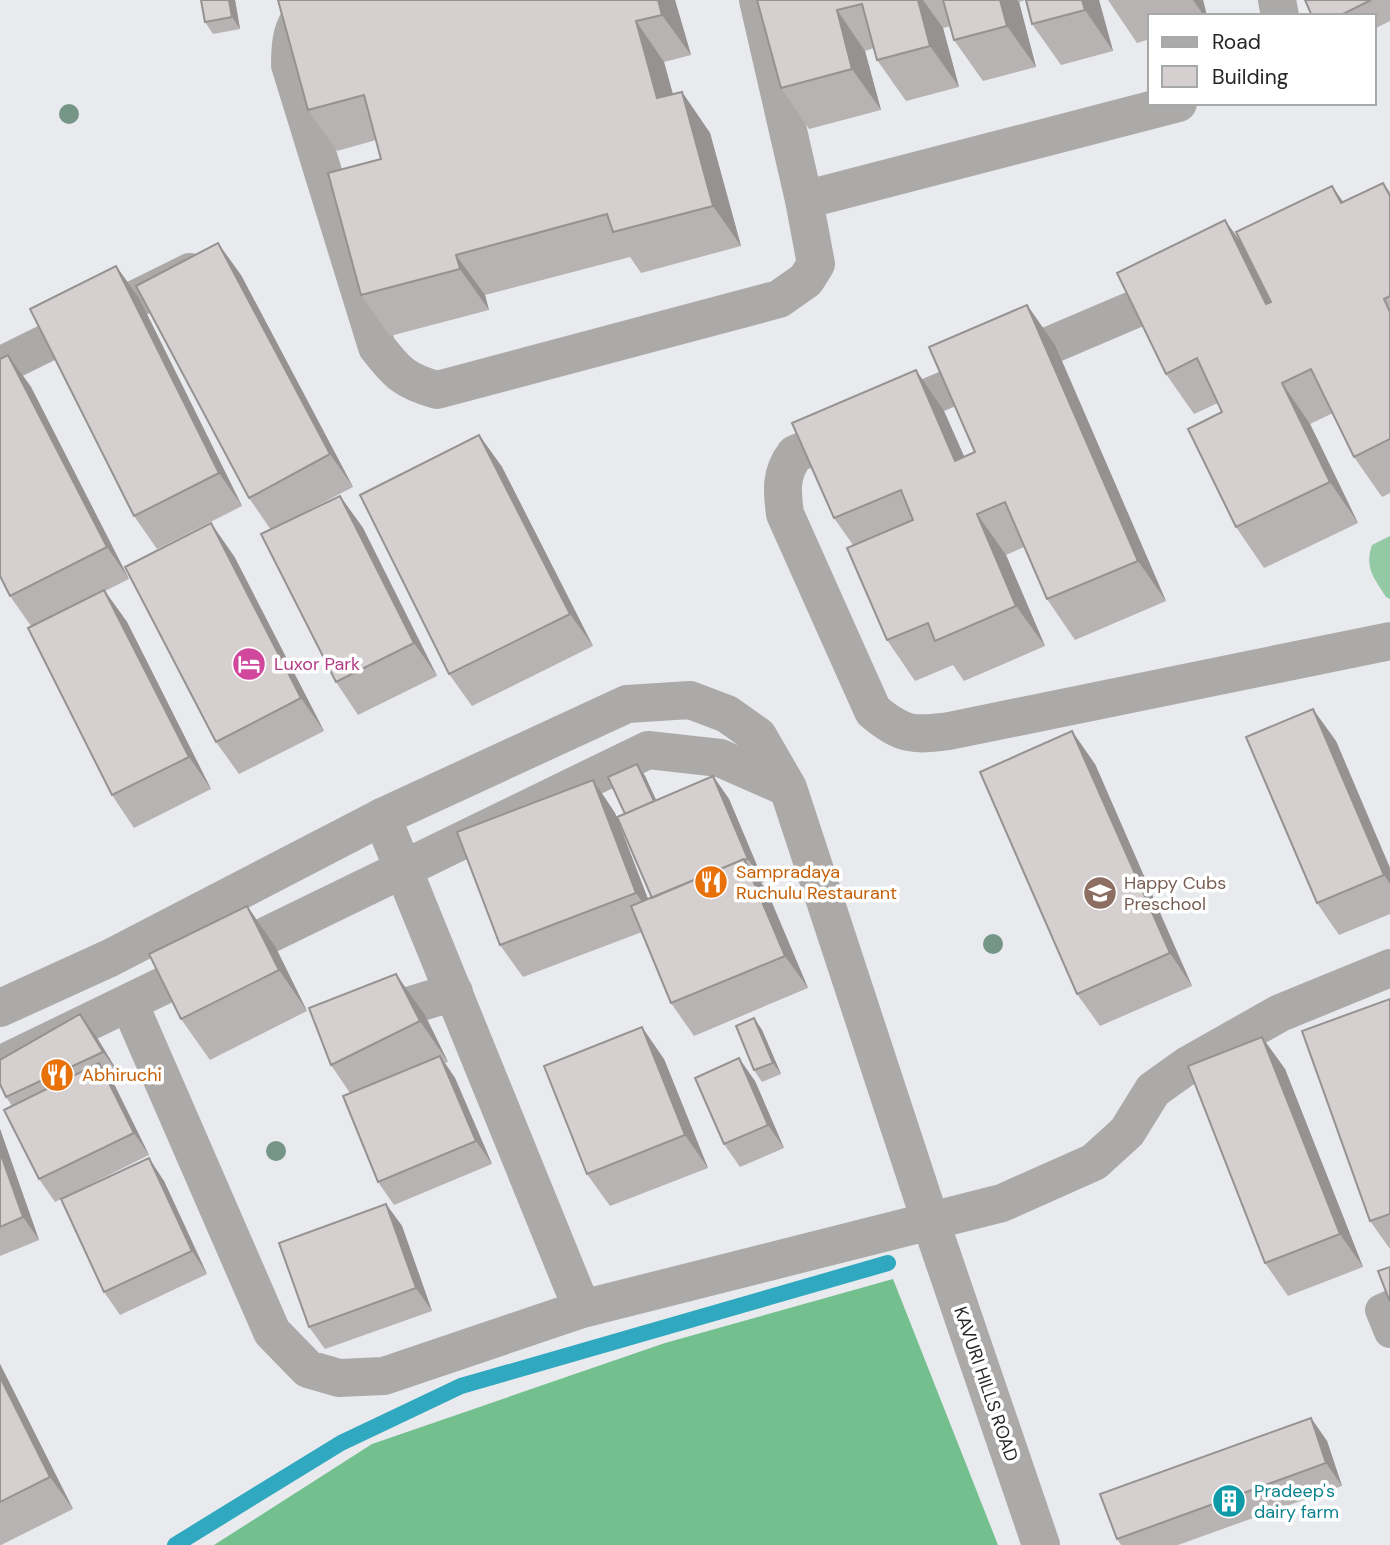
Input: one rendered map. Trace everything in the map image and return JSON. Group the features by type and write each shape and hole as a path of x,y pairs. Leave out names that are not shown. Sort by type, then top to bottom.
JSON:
{"street":[{"path":"350,0 314,9 294,25 290,43 290,65 377,347 393,369 413,383 437,390 779,299 806,280 816,264 758,0"},
{"path":"804,200 1170,105"},
{"path":"0,366 198,268"},
{"path":"1213,276 794,454 786,466 782,483 785,514 873,711 892,727 917,735 949,731 1390,641"},
{"name":"KAVURI HILLS ROAD","path":"0,1008 110,958 382,817 627,704 690,700 727,714 758,736 788,788 931,1223 1041,1545"},
{"path":"0,1065 648,750 720,758 788,788"},
{"path":"382,817 582,1309"},
{"path":"129,1003 272,1332 308,1369 339,1378 384,1376 582,1309 1002,1203 1094,1162 1127,1132 1153,1090 1188,1065 1280,1013 1390,968"},
{"path":"348,1024 454,992"}],"lane":[{"path":"1390,1306 1381,1310 1390,1332"}],"green space":[{"path":"1390,536 1390,599 1375,579 1369,560 1372,545"},
{"path":"893,1279 998,1545 214,1545 372,1444 665,1343"}],"building":[{"path":"201,0 229,0 232,17 205,22"},
{"path":"278,0 658,0 662,15 636,21 657,98 682,92 713,206 613,232 607,214 456,255 460,269 361,295 328,173 381,159 364,95 308,110"},
{"path":"757,0 918,0 930,46 877,60 862,4 837,10 852,69 781,88"},
{"path":"943,0 1000,0 1007,26 954,40"},
{"path":"1026,0 1082,0 1085,10 1032,24"},
{"path":"1305,0 1371,0 1343,14 1311,14"},
{"path":"1383,183 1390,196 1390,296 1384,299 1390,312 1390,439 1354,457 1311,369 1282,383 1330,482 1236,527 1188,429 1222,412 1197,358 1166,374 1117,273 1225,220 1266,304 1271,302 1236,232 1332,186 1341,203"},
{"path":"218,243 330,454 249,498 136,286"},
{"path":"116,266 219,473 134,516 30,309"},
{"path":"1027,305 1138,561 1047,599 1005,502 977,514 1016,606 935,641 928,623 887,640 847,548 913,520 901,490 834,518 792,423 916,370 955,461 975,452 929,347"},
{"path":"8,355 107,547 10,596 0,576 0,359"},
{"path":"479,435 570,614 449,674 360,495"},
{"path":"340,496 414,643 336,682 261,534"},
{"path":"211,523 301,698 216,742 125,567"},
{"path":"104,590 189,757 112,795 28,628"},
{"path":"1313,709 1384,875 1317,903 1246,737"},
{"path":"1072,731 1170,953 1077,994 980,772"},
{"path":"637,764 654,801 625,814 608,777"},
{"path":"713,776 748,859 652,898 617,817"},
{"path":"593,780 636,893 500,945 457,832"},
{"path":"744,859 785,956 671,1003 631,906"},
{"path":"247,906 279,970 181,1019 149,954"},
{"path":"396,974 420,1021 331,1065 309,1008"},
{"path":"1390,999 1390,1214 1370,1221 1302,1031"},
{"path":"80,1014 103,1052 6,1097 0,1084 0,1060"},
{"path":"754,1018 773,1063 754,1070 736,1026"},
{"path":"642,1027 685,1135 587,1174 544,1066"},
{"path":"1262,1037 1340,1234 1265,1263 1188,1066"},
{"path":"440,1056 476,1141 378,1182 343,1096"},
{"path":"739,1058 768,1125 724,1144 695,1078"},
{"path":"99,1063 134,1133 39,1179 4,1110"},
{"path":"0,1152 23,1217 0,1227"},
{"path":"149,1158 192,1251 104,1292 61,1199"},
{"path":"386,1204 416,1288 309,1327 279,1243"},
{"path":"1390,1267 1390,1302 1378,1271"},
{"path":"0,1377 50,1477 0,1502"},
{"path":"1311,1418 1326,1463 1117,1539 1100,1494"}],"waterway":[{"path":"175,1545 341,1443 461,1386 888,1263"}],"place":[{"name":"Luxor Park","path":"249,664"},
{"name":"Sampradaya Ruchulu Restaurant","path":"711,882"},
{"name":"Happy Cubs Preschool","path":"1100,893"},
{"name":"Abhiruchi","path":"57,1075"},
{"name":"Pradeep's dairy farm","path":"1229,1501"}]}
